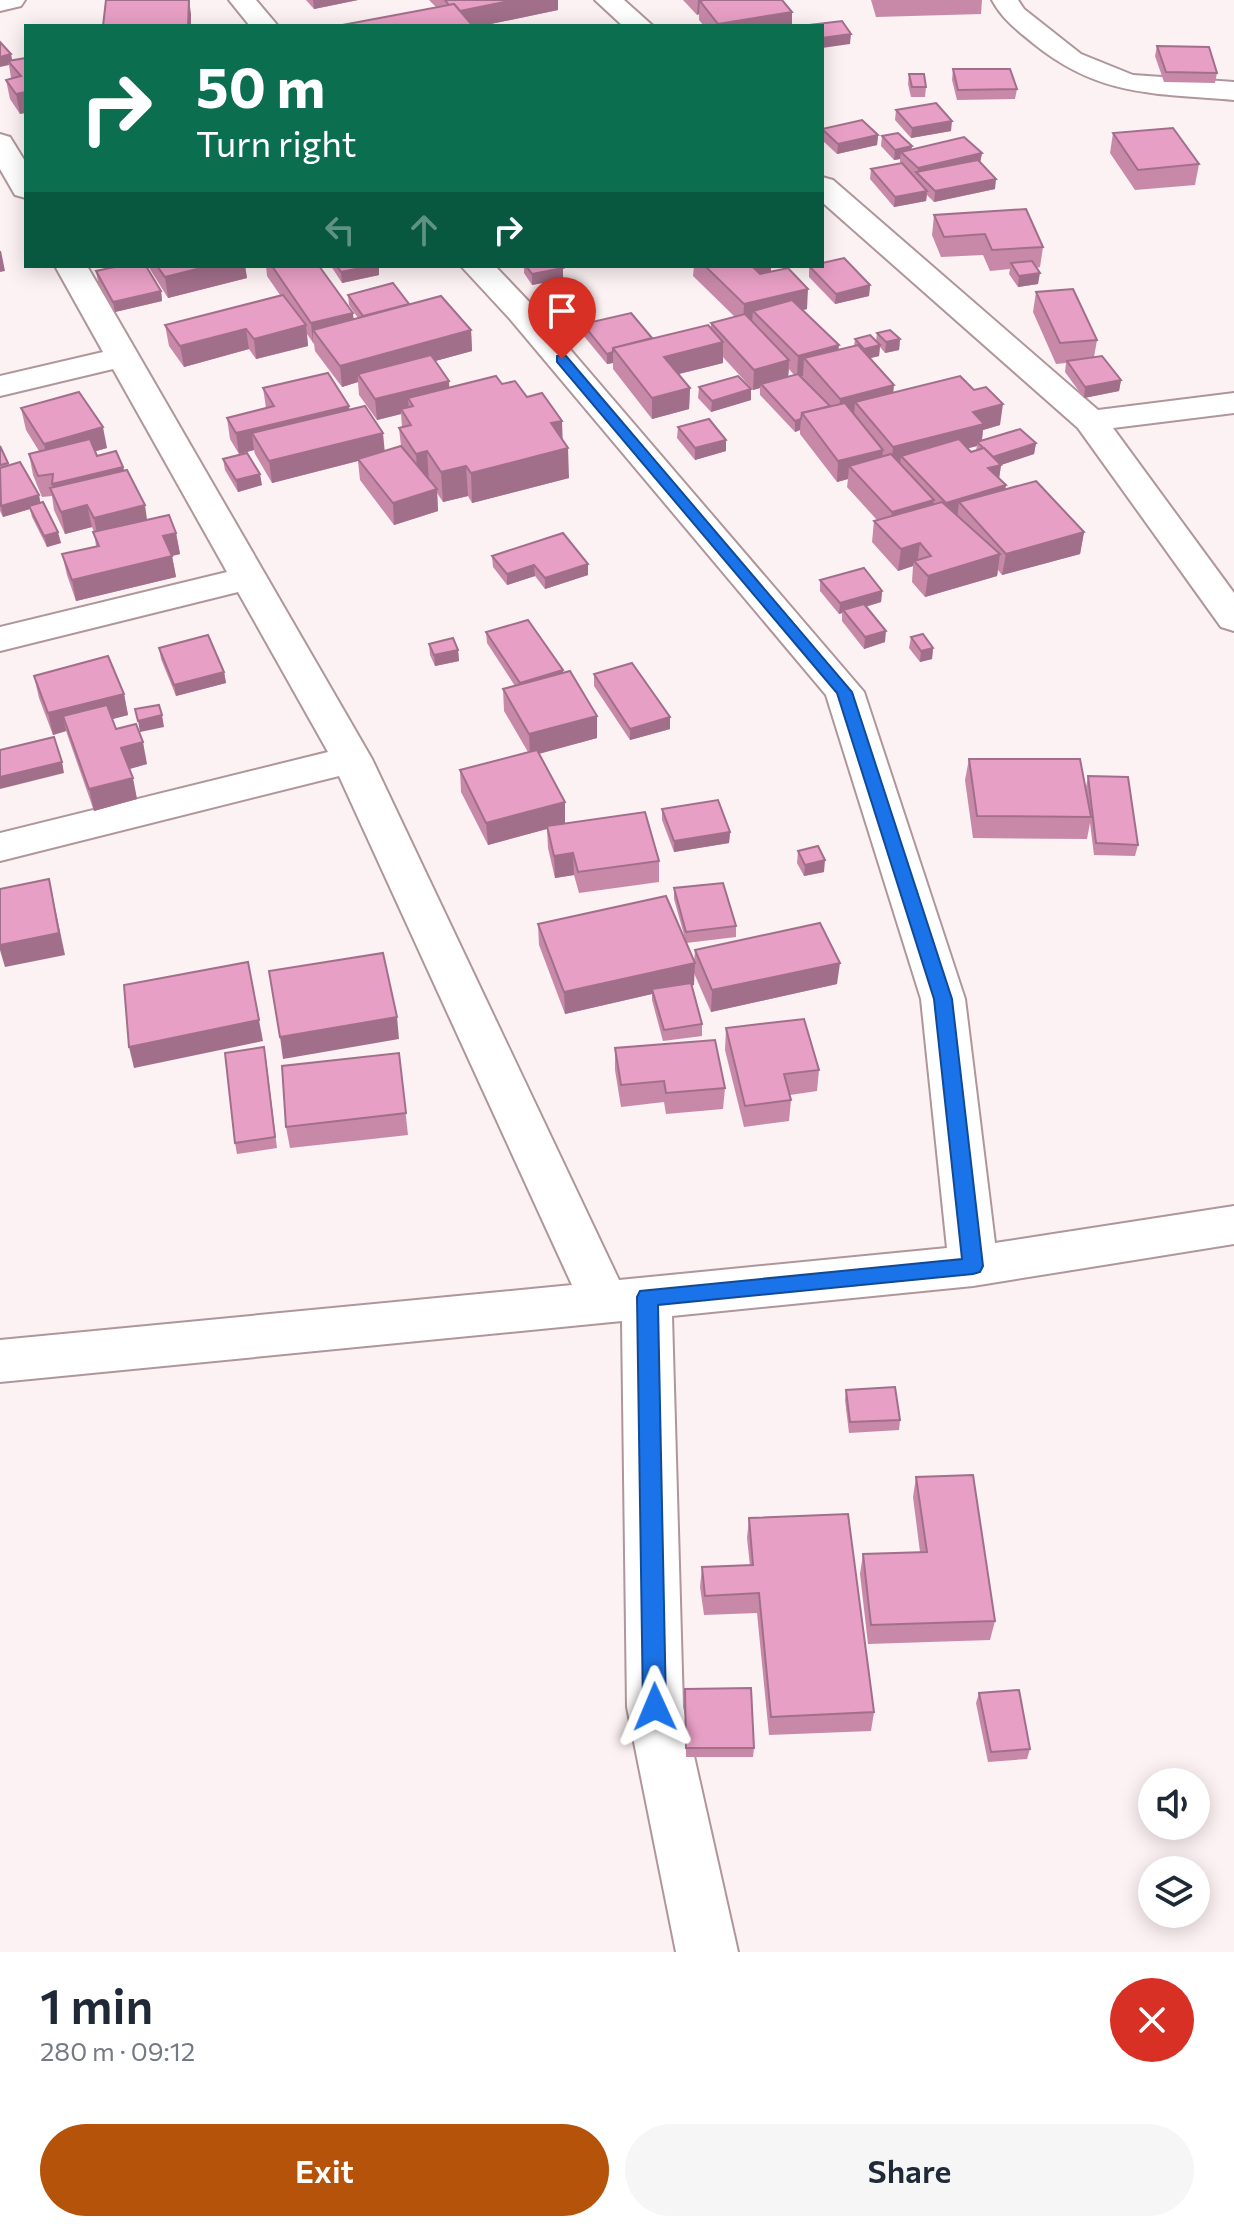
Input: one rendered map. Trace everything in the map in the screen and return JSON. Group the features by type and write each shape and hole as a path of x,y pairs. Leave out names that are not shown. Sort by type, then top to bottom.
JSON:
{"street":[{"path":"0,3 12,0"},
{"path":"242,0 262,24"},
{"path":"608,0 637,24"},
{"path":"1005,0 1013,14 1071,60 1128,83 1234,91"},
{"path":"0,143 16,186"},
{"path":"824,188 1090,421 1234,619"},
{"path":"72,268 352,759 626,1300 655,1707 707,1952"},
{"path":"479,268 521,312 844,692 943,999 973,1266"},
{"path":"0,386 124,357"},
{"path":"1090,421 1234,403"},
{"path":"0,639 249,578"},
{"path":"0,847 352,759"},
{"path":"0,1361 973,1266 1234,1226"}],"building":[{"path":"106,0 189,0 188,24 103,24"},
{"path":"445,0 514,0 460,11"},
{"path":"782,0 792,12 718,24 700,1"},
{"path":"454,4 471,24 348,24"},
{"path":"842,21 851,34 824,38 824,24 817,24"},
{"path":"0,42 11,54 0,57"},
{"path":"1157,46 1209,47 1217,73 1166,72"},
{"path":"24,58 24,92 16,94 6,80 21,76 8,61"},
{"path":"953,69 1010,69 1017,89 958,90"},
{"path":"909,74 924,74 926,87 912,87"},
{"path":"936,103 952,121 912,128 896,110"},
{"path":"862,120 878,135 838,144 824,129"},
{"path":"1173,128 1199,164 1138,170 1113,133"},
{"path":"898,133 912,146 895,150 882,136"},
{"path":"964,137 982,153 918,168 901,152"},
{"path":"978,160 996,179 935,191 916,172"},
{"path":"902,163 927,191 895,197 871,169"},
{"path":"1026,209 1043,247 992,250 985,234 944,237 934,215"},
{"path":"844,258 870,285 836,294 811,268 824,268 824,263"},
{"path":"1032,261 1040,273 1019,276 1011,263"},
{"path":"147,268 161,291 113,302 96,271"},
{"path":"158,268 201,268 165,277"},
{"path":"273,268 320,268 353,313 311,323"},
{"path":"338,268 360,268 341,272"},
{"path":"528,268 563,268 532,274"},
{"path":"707,268 754,268 760,274 788,268 808,289 744,304"},
{"path":"393,283 409,304 363,316 348,295"},
{"path":"1073,289 1097,340 1060,343 1036,292"},
{"path":"283,295 306,325 254,339 246,329 180,346 165,325"},
{"path":"441,296 471,330 340,366 313,330"},
{"path":"792,300 839,345 798,356 753,311"},
{"path":"631,313 652,338 613,348 613,352 607,354 583,324"},
{"path":"745,314 789,360 754,370 711,323"},
{"path":"708,325 723,342 664,357 690,388 652,398 613,348"},
{"path":"890,330 900,339 886,342 877,333"},
{"path":"870,335 880,345 864,349 855,339"},
{"path":"858,345 894,385 840,399 804,358"},
{"path":"431,355 449,381 375,399 358,374"},
{"path":"1102,356 1121,380 1085,387 1067,361"},
{"path":"328,373 349,406 236,433 227,418 274,406 263,388"},
{"path":"798,374 830,406 802,413 801,419 795,421 761,384"},
{"path":"496,376 502,384 515,381 527,397 542,393 562,421 551,423 568,448 471,473 466,466 441,472 427,451 416,454 399,428 411,425 401,409 413,406 408,398"},
{"path":"738,376 751,389 712,401 699,387"},
{"path":"960,376 974,390 986,387 1003,404 973,412 984,424 893,447 855,402"},
{"path":"79,392 103,427 44,444 21,408"},
{"path":"845,403 883,450 838,461 802,413"},
{"path":"365,406 383,433 269,461 252,433"},
{"path":"709,419 726,440 695,448 678,427"},
{"path":"1020,429 1036,443 993,457 977,442"},
{"path":"90,439 97,456 116,451 123,467 52,484 53,474 38,476 29,454"},
{"path":"959,439 971,452 984,448 1001,465 988,468 1006,485 946,503 901,456"},
{"path":"0,446 8,463 0,465"},
{"path":"401,446 437,489 393,503 358,459"},
{"path":"247,453 260,474 236,480 223,459"},
{"path":"891,454 934,500 892,512 849,466"},
{"path":"20,462 39,495 1,506 0,468"},
{"path":"127,470 145,505 94,518 87,505 61,512 50,488"},
{"path":"1036,481 1084,532 1006,554 959,502"},
{"path":"43,502 58,532 44,536 29,506"},
{"path":"942,502 1000,554 928,576 914,561 931,556 920,543 901,549 874,521"},
{"path":"169,515 176,533 163,536 172,556 72,580 62,554 99,546 93,532"},
{"path":"563,533 588,564 545,578 534,565 507,574 492,556"},
{"path":"864,568 882,591 840,603 820,580"},
{"path":"864,604 886,631 865,637 843,610"},
{"path":"528,620 563,670 520,683 486,632"},
{"path":"923,634 933,648 921,651 911,637"},
{"path":"208,635 224,672 174,685 159,648"},
{"path":"453,638 458,650 434,655 429,644"},
{"path":"108,656 124,694 48,713 34,676"},
{"path":"632,663 670,717 630,729 594,674"},
{"path":"570,671 597,716 529,734 503,689"},
{"path":"107,705 116,729 136,724 143,742 121,748 133,778 89,789 63,716"},
{"path":"159,705 162,715 138,721 135,709"},
{"path":"54,737 62,762 0,777 0,750"},
{"path":"537,750 565,802 486,823 460,770"},
{"path":"969,759 1080,759 1091,817 977,816"},
{"path":"1088,776 1128,777 1138,845 1096,843"},
{"path":"718,800 730,832 674,841 662,809"},
{"path":"645,812 659,861 578,872 573,853 554,856 547,826"},
{"path":"818,846 825,860 805,865 798,851"},
{"path":"49,879 59,933 0,945 0,889"},
{"path":"723,883 736,926 686,932 674,888"},
{"path":"666,896 695,963 564,992 538,924"},
{"path":"820,923 840,963 712,990 695,950"},
{"path":"383,953 397,1017 280,1037 269,971"},
{"path":"248,962 259,1020 129,1047 124,985"},
{"path":"691,983 702,1024 664,1030 652,989"},
{"path":"804,1019 819,1070 784,1074 791,1100 745,1106 726,1028"},
{"path":"715,1040 725,1088 666,1093 664,1081 621,1085 615,1048"},
{"path":"264,1047 275,1137 235,1143 225,1053"},
{"path":"399,1053 406,1113 286,1127 282,1066"},
{"path":"895,1387 900,1420 850,1422 846,1390"},
{"path":"973,1475 995,1621 871,1625 863,1554 927,1552 916,1477"},
{"path":"848,1514 874,1712 771,1717 759,1593 705,1596 702,1567 753,1565 749,1518"},
{"path":"751,1688 754,1748 686,1748 685,1689"},
{"path":"1019,1690 1030,1749 991,1752 979,1693"}],"route":[{"path":"562,359 844,692 943,999 973,1266 647,1297 655,1707"}]}
